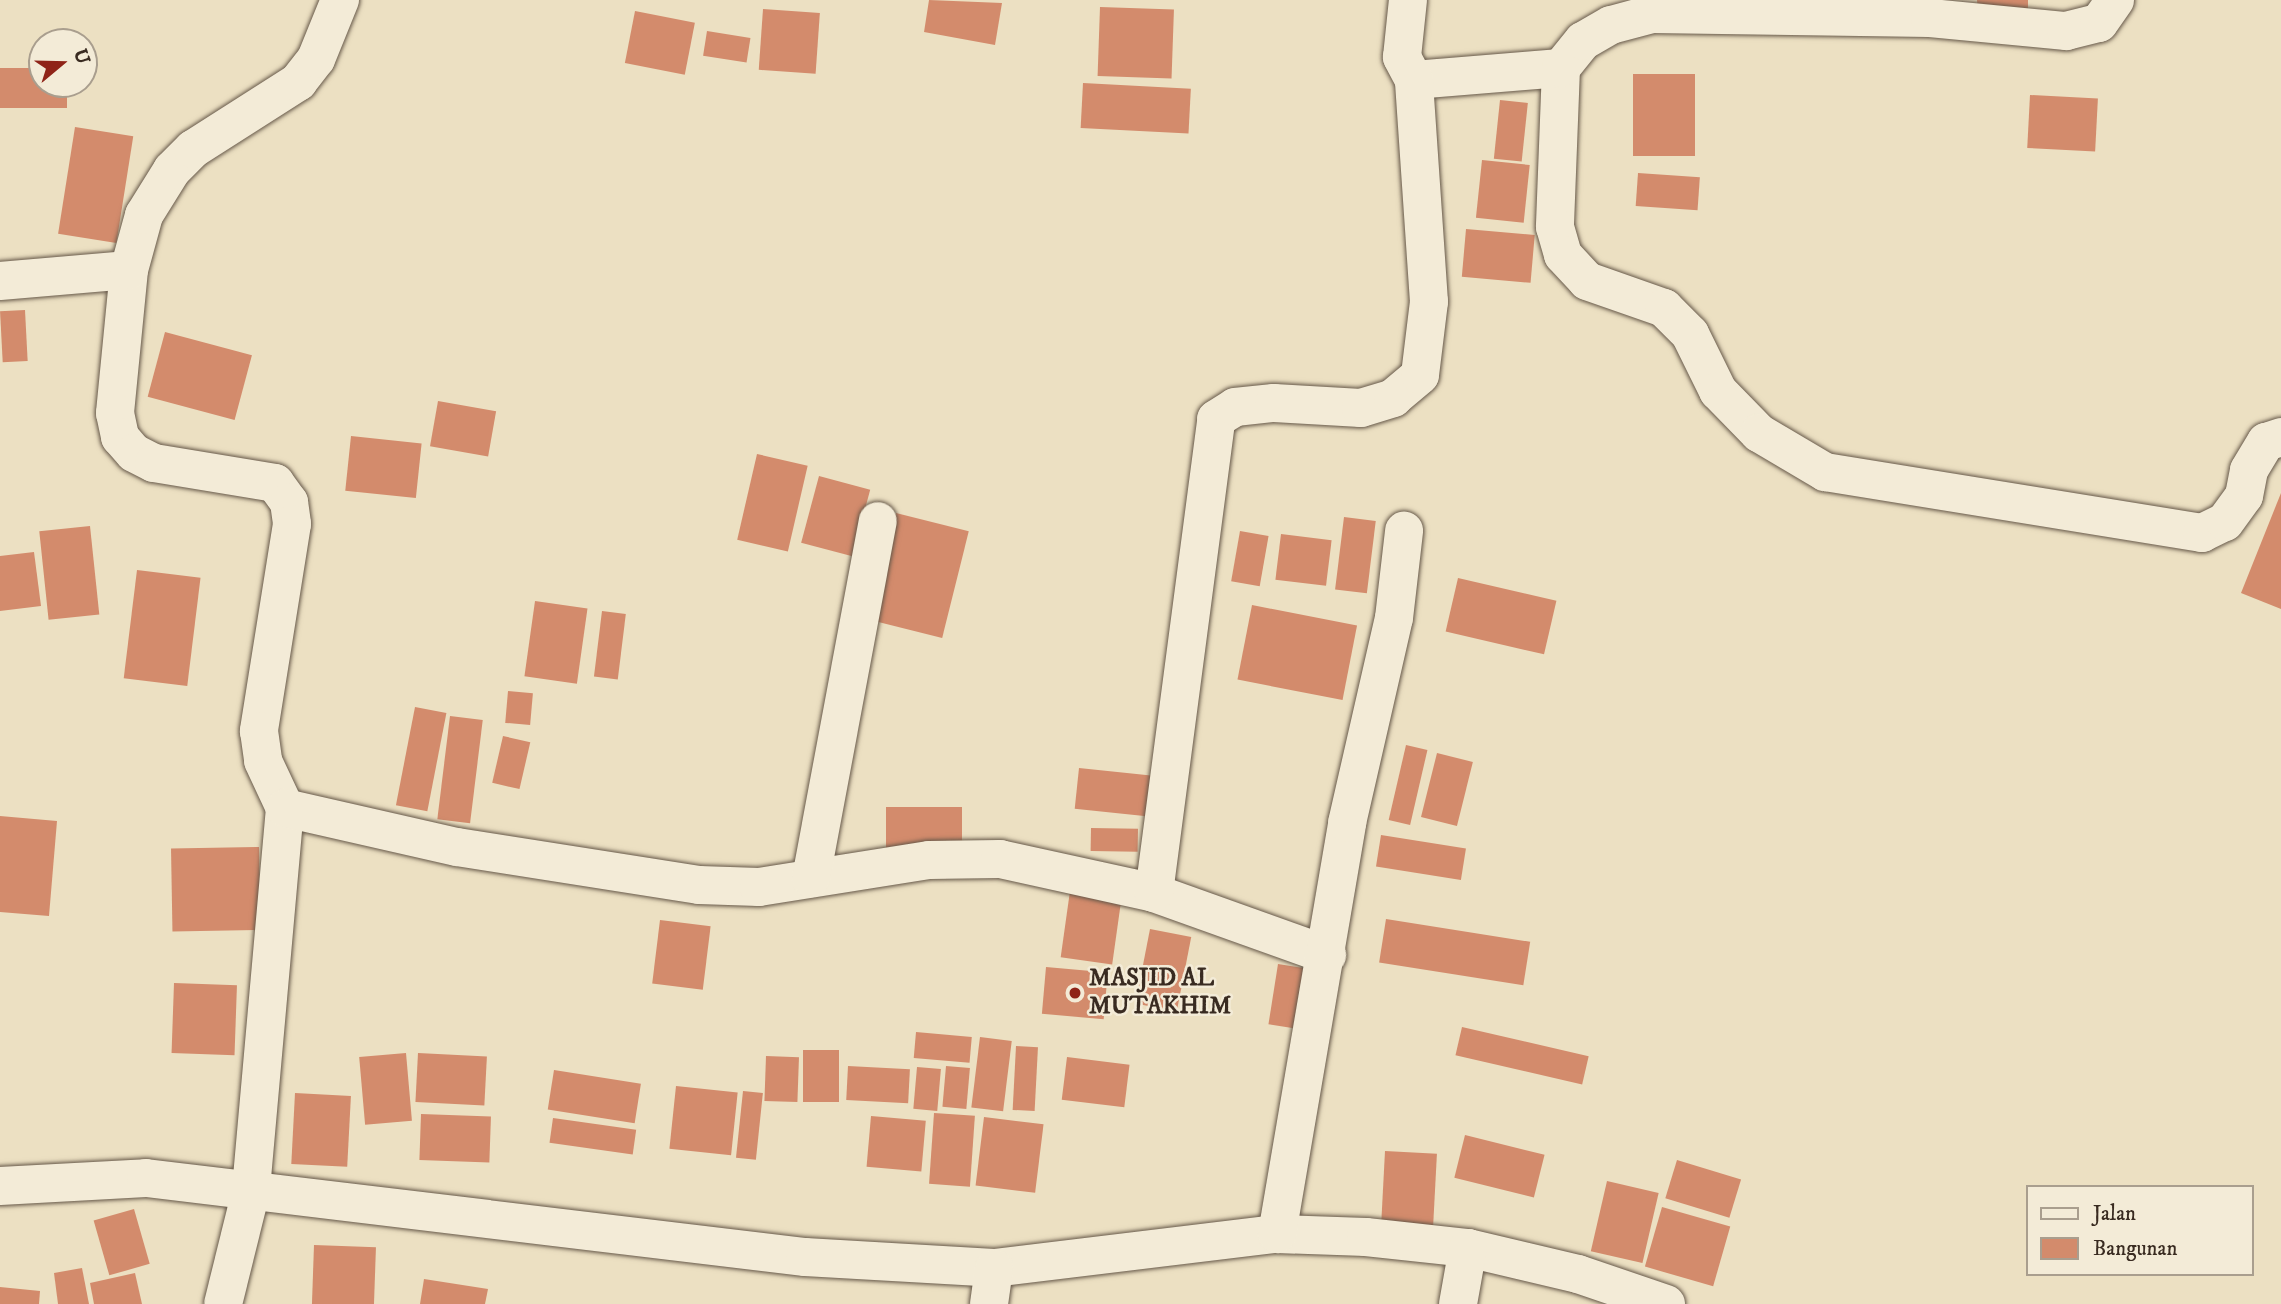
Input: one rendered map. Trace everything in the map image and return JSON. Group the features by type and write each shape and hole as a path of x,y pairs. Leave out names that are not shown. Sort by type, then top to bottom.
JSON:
{"street":[{"path":"223,1304 251,1191 285,808 263,761 259,731 292,524 289,502 275,483 154,463 134,453 120,437 115,413 129,270 144,215 172,170 193,149 298,82 316,59 340,0"},
{"path":"1154,892 1216,419 1236,407 1274,403 1361,408 1393,398 1420,375 1429,302 1414,80 1402,57 1408,0"},
{"path":"2116,0 2099,23 2066,31 1930,18 1716,6 1652,14 1611,25 1583,41 1561,68 1555,227 1563,255 1587,281 1664,308 1690,334 1718,391 1759,433 1825,472 2202,533 2225,522 2244,496 2249,470 2266,442 2281,438"},
{"path":"1414,80 1561,68"},
{"path":"0,281 129,270"},
{"path":"811,878 878,521"},
{"path":"1277,1234 1327,955 1347,823 1394,618 1404,531"},
{"path":"285,808 625,877 759,887 929,860 1000,859 1154,892 1327,955"},
{"path":"0,1186 146,1178 805,1256 992,1286 1277,1234 1468,1248 1578,1274 1666,1304"},
{"path":"1458,1304 1468,1248"}],"building":[{"path":"929,0 1002,3 995,45 924,32"},
{"path":"1977,0 2028,0 2028,9 1978,12"},
{"path":"1100,7 1174,10 1172,79 1098,76"},
{"path":"763,9 820,13 816,74 759,70"},
{"path":"635,11 695,23 685,75 625,63"},
{"path":"707,31 750,38 747,63 703,56"},
{"path":"0,68 28,68 28,98 67,98 67,108 0,108"},
{"path":"1633,74 1695,74 1695,156 1633,156"},
{"path":"1083,83 1191,89 1188,134 1081,128"},
{"path":"2030,95 2098,99 2095,151 2027,148"},
{"path":"1500,100 1528,103 1522,162 1494,159"},
{"path":"75,127 133,136 116,243 58,234"},
{"path":"1482,160 1530,165 1524,223 1476,218"},
{"path":"1638,173 1700,177 1698,210 1636,206"},
{"path":"1466,229 1535,235 1531,283 1462,277"},
{"path":"25,310 28,361 3,362 0,311"},
{"path":"165,332 252,355 235,420 148,397"},
{"path":"438,401 496,411 488,457 430,446"},
{"path":"351,436 422,443 416,498 345,491"},
{"path":"757,454 808,466 788,551 737,540"},
{"path":"819,476 870,490 852,556 801,543"},
{"path":"2281,493 2281,609 2241,593"},
{"path":"896,513 969,531 942,638 869,620"},
{"path":"1344,517 1376,521 1367,593 1335,589"},
{"path":"90,526 99,615 49,620 39,531"},
{"path":"1240,531 1269,536 1260,586 1231,581"},
{"path":"1281,534 1332,540 1326,586 1275,580"},
{"path":"34,552 41,606 0,611 0,556"},
{"path":"137,570 201,578 187,686 124,678"},
{"path":"1458,578 1556,601 1544,654 1446,632"},
{"path":"535,601 587,608 577,684 524,676"},
{"path":"1252,605 1357,625 1343,700 1237,680"},
{"path":"602,611 626,614 618,679 594,677"},
{"path":"508,691 533,693 530,725 505,723"},
{"path":"415,707 446,713 427,811 396,805"},
{"path":"450,716 483,720 470,823 437,819"},
{"path":"503,736 530,742 519,789 492,783"},
{"path":"1406,745 1427,750 1410,825 1389,820"},
{"path":"1437,753 1473,762 1457,826 1421,817"},
{"path":"1079,768 1156,776 1151,817 1075,809"},
{"path":"886,807 962,807 962,849 886,849"},
{"path":"0,816 57,821 49,916 0,912"},
{"path":"1091,828 1138,829 1138,852 1091,851"},
{"path":"1381,835 1466,848 1461,880 1376,867"},
{"path":"259,847 260,930 172,932 171,849"},
{"path":"1070,891 1121,898 1112,965 1061,957"},
{"path":"1386,919 1530,942 1523,985 1379,962"},
{"path":"660,920 711,926 703,990 652,984"},
{"path":"1150,929 1191,937 1177,1012 1135,1004"},
{"path":"1278,964 1318,970 1308,1031 1268,1024"},
{"name":"MASJID AL MUTAKHIM","path":"1046,967 1108,972 1104,1019 1042,1014"},
{"path":"174,983 237,985 235,1055 172,1053"},
{"path":"1462,1027 1589,1056 1582,1085 1455,1055"},
{"path":"916,1032 972,1037 970,1063 914,1058"},
{"path":"980,1037 1012,1041 1003,1111 971,1107"},
{"path":"1016,1046 1038,1047 1035,1111 1013,1110"},
{"path":"803,1050 839,1050 839,1102 803,1102"},
{"path":"406,1053 412,1121 365,1125 359,1057"},
{"path":"418,1053 487,1057 484,1106 415,1102"},
{"path":"766,1056 799,1057 797,1102 764,1101"},
{"path":"1067,1057 1130,1065 1124,1107 1062,1100"},
{"path":"848,1066 910,1069 908,1103 846,1100"},
{"path":"946,1066 970,1068 966,1109 942,1107"},
{"path":"917,1067 941,1069 937,1111 913,1109"},
{"path":"554,1070 641,1084 635,1123 548,1110"},
{"path":"676,1086 738,1092 731,1155 669,1149"},
{"path":"743,1091 763,1093 756,1160 736,1158"},
{"path":"295,1093 351,1096 347,1167 291,1164"},
{"path":"934,1113 975,1116 970,1187 929,1184"},
{"path":"421,1114 491,1116 489,1162 419,1160"},
{"path":"871,1116 926,1121 921,1172 867,1167"},
{"path":"984,1117 1044,1124 1035,1193 976,1185"},
{"path":"553,1118 636,1130 633,1154 550,1143"},
{"path":"1465,1135 1545,1155 1534,1198 1454,1178"},
{"path":"1385,1151 1437,1154 1433,1228 1381,1225"},
{"path":"1677,1160 1741,1180 1729,1218 1665,1198"},
{"path":"1607,1181 1659,1193 1642,1263 1591,1251"},
{"path":"1662,1207 1730,1227 1713,1286 1645,1267"},
{"path":"134,1209 150,1264 109,1275 94,1221"},
{"path":"314,1245 376,1247 374,1304 312,1304"},
{"path":"82,1268 89,1304 58,1304 54,1273"},
{"path":"135,1273 142,1304 94,1304 90,1283"},
{"path":"424,1279 488,1289 485,1304 420,1304"},
{"path":"0,1287 40,1291 39,1304 0,1304"}],"place":[{"name":"MASJID AL MUTAKHIM","path":"1075,993"}]}
